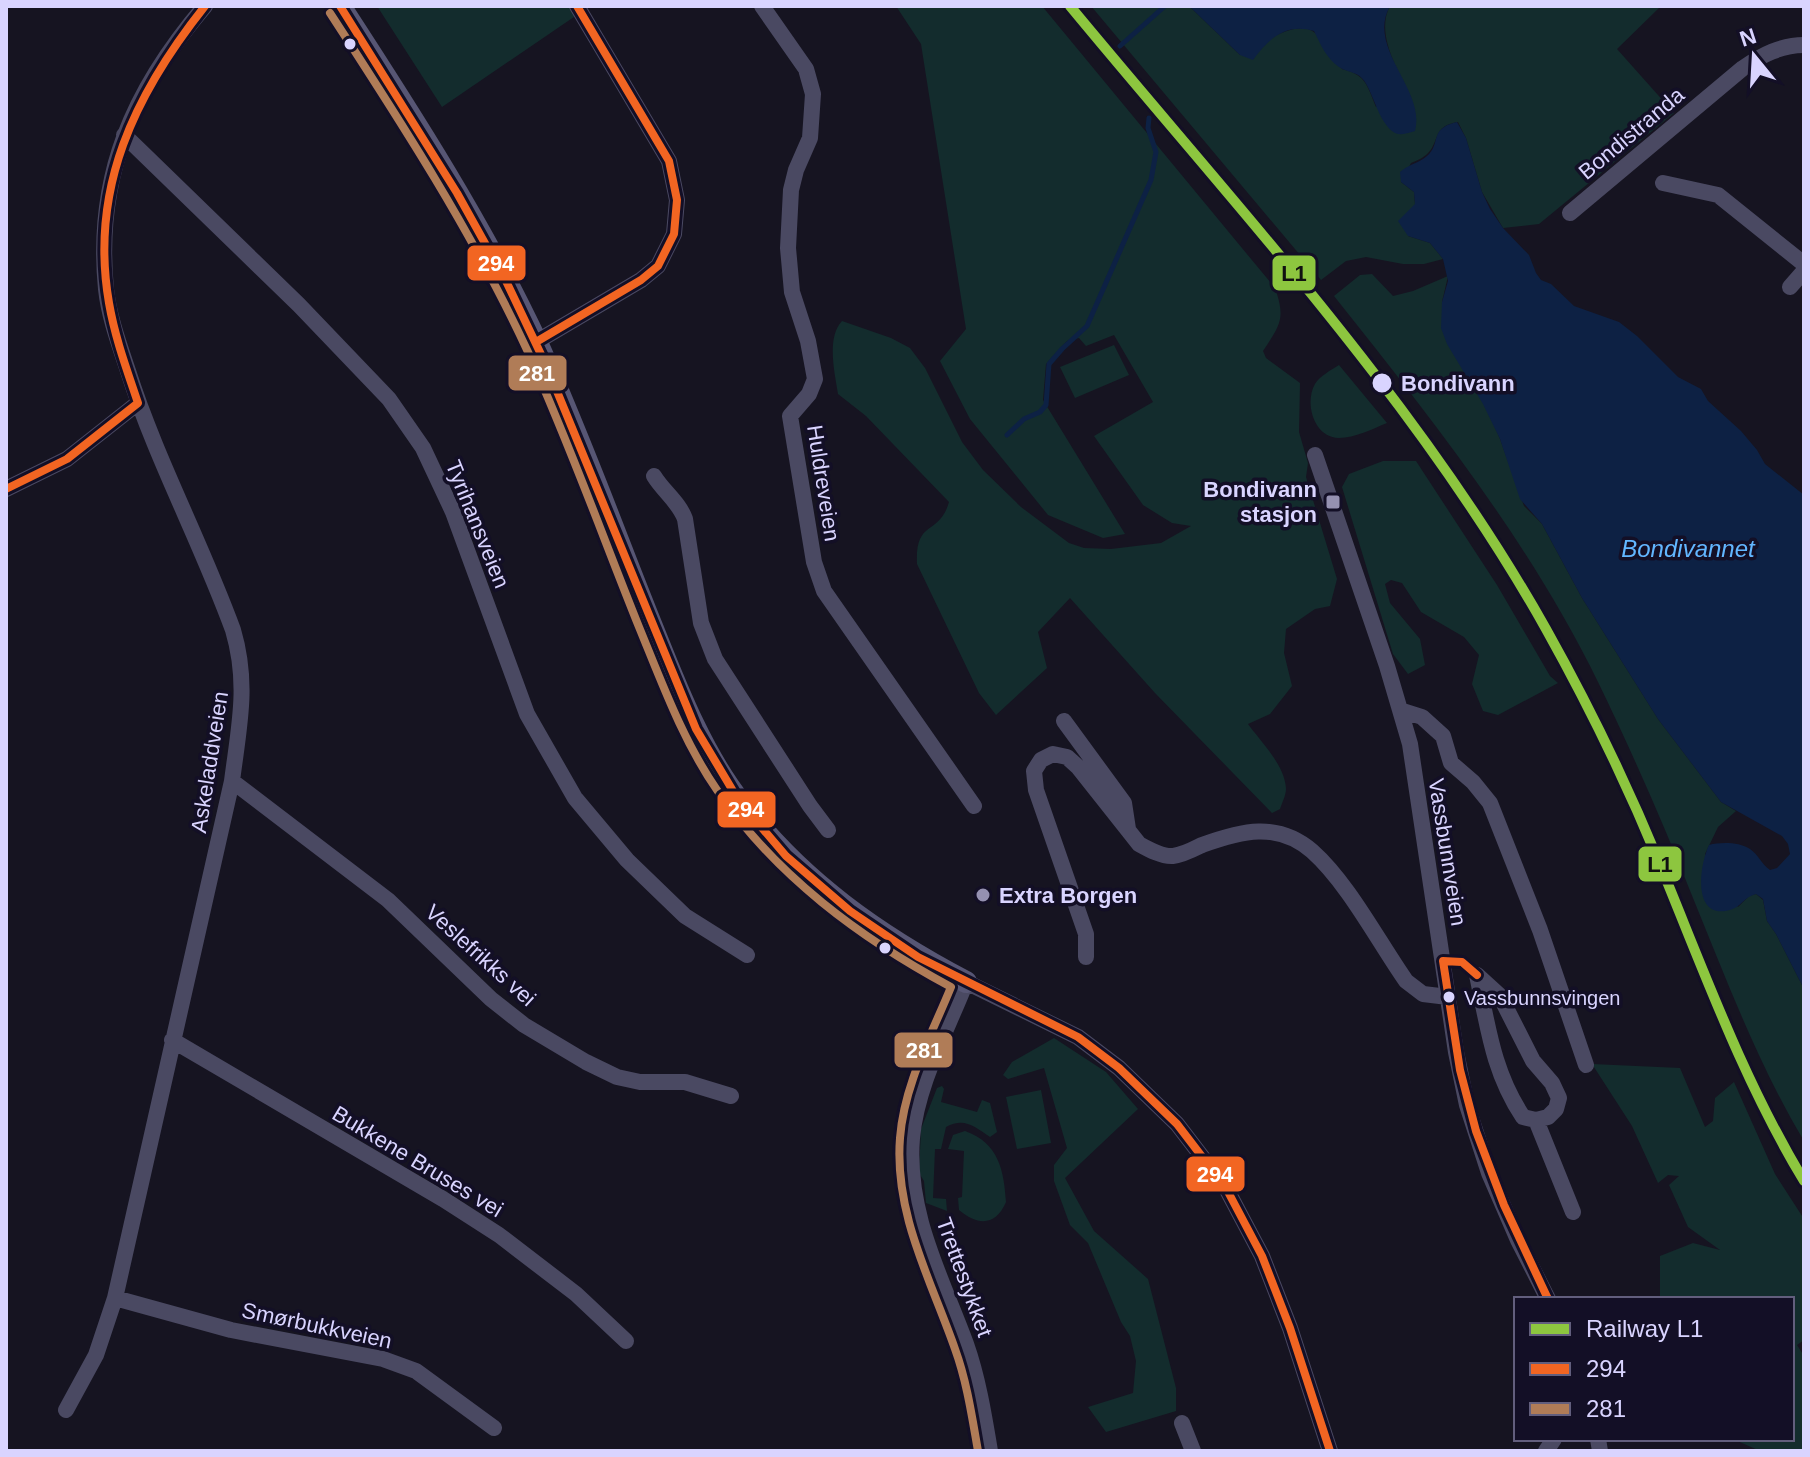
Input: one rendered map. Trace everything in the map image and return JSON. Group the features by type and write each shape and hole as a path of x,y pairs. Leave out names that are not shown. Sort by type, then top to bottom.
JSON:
{"street":[{"name":"Askeladdveien","path":"66,1410 96,1355 115,1298 232,781 244,683 240,654 224,603 138,403 113,327 106,290 106,215 113,171 124,135 162,61 205,6"},
{"path":"340,6 457,193 506,281 536,342 696,729 739,801 786,856 818,886 888,938 966,982 1078,1037 1119,1068 1177,1124 1226,1188 1262,1256 1290,1328 1330,1451"},
{"path":"536,342 641,280 658,266 674,234 677,200 669,161 577,6"},
{"name":"Huldreveien","path":"762,6 806,69 813,94 810,138 791,190 788,248 792,292 808,341 815,379 809,394 790,416 814,562 824,591 974,806"},
{"name":"Bondistranda","path":"1570,213 1743,68 1778,49 1804,45"},
{"name":"Tyrihansveien","path":"124,135 299,305 389,399 423,448 453,512 527,714 575,798 627,860 685,916 747,955"},
{"path":"1663,183 1718,195 1804,264"},
{"path":"1790,287 1804,271"},
{"path":"6,489 67,459 138,403"},
{"name":"Vassbunnveien","path":"1315,455 1410,744 1467,1105 1489,1173 1547,1297"},
{"path":"654,476 682,511 701,623 715,659 828,830"},
{"path":"1400,710 1422,717 1443,736 1451,763 1490,803 1540,930 1586,1065"},
{"path":"1064,721 1124,803 1128,830"},
{"path":"1086,957 1086,934 1036,790 1034,771 1041,760 1053,754 1067,757 1078,767 1139,844 1151,851 1173,856 1237,833 1261,831 1290,837 1311,850 1327,867 1406,981 1423,994 1448,997"},
{"name":"Veslefrikks vei","path":"232,781 388,900 491,999 524,1025 617,1077 640,1082 685,1082 731,1096"},
{"path":"1477,975 1500,996 1533,1061 1552,1083 1559,1098 1556,1109 1548,1117 1536,1120 1523,1117 1493,1059 1477,975"},
{"name":"Trettestykket","path":"966,982 923,1090 912,1138 912,1173 916,1206 927,1248 976,1375 990,1451"},
{"name":"Bukkene Bruses vei","path":"172,1040 499,1235 576,1294 626,1341"},
{"path":"1536,1120 1573,1212"},
{"name":"Smørbukkveien","path":"115,1298 231,1330 383,1359 416,1371 494,1428"},
{"path":"1182,1423 1193,1451"}],"green space":[{"path":"377,6 590,6 442,107"},
{"path":"896,6 1042,6 1275,288 1280,321 1263,351 1266,358 1300,383 1299,432 1308,463 1306,477 1337,579 1330,606 1315,609 1286,629 1284,653 1292,686 1270,714 1248,724 1272,754 1285,780 1286,791 1280,809 1272,813 1155,693 1070,598 1038,632 1047,668 996,715 979,693 917,564 920,540 940,520 949,502 866,416 838,394 833,346 842,321 910,348 925,368 962,442 983,470 1021,507 1069,543 1084,548 1111,549 1161,543 1191,526 1172,523 1143,505 1094,436 1153,402 1114,335 1086,346 1079,338 1067,341 1046,364 1043,400 1125,534 1103,538 1048,515 970,419 940,361 966,329 921,44"},
{"path":"1091,6 1189,6 1240,55 1288,31 1307,29 1323,40 1342,69 1356,74 1365,82 1376,107 1411,97 1387,40 1385,28 1390,6 1661,6 1617,49 1674,113 1539,224 1503,228 1482,192 1458,122 1448,125 1438,134 1429,152 1411,163 1401,182 1414,192 1415,204 1408,236 1430,243 1443,259 1424,264 1403,264 1366,257 1346,261 1321,280"},
{"path":"1372,274 1393,296 1448,276 1442,302 1500,439 1524,506 1542,524 1582,598 1658,719 1721,802 1736,811 1718,827 1705,854 1738,907 1749,896 1756,894 1763,900 1767,921 1804,989 1804,1141 1758,1052 1671,843 1571,630 1510,530 1476,482 1334,296 1360,275"},
{"path":"1114,345 1129,375 1075,398 1060,367"},
{"path":"1339,365 1387,423 1345,438 1330,436 1318,426 1311,409 1312,392 1320,378"},
{"path":"1383,461 1416,461 1497,585 1550,676 1558,683 1498,715 1483,711 1472,684 1479,655 1464,637 1421,612 1402,583 1391,580 1385,584 1390,603 1420,639 1425,665 1408,674 1393,654 1342,487 1349,474"},
{"path":"1054,1038 1106,1072 1138,1109 1065,1178 1094,1231 1148,1279 1176,1388 1176,1411 1106,1432 1088,1407 1133,1393 1136,1361 1130,1336 1121,1322 1088,1243 1070,1225 1054,1181 1054,1165 1067,1148 1044,1068 1008,1079 1003,1075 1012,1062"},
{"path":"1592,1064 1680,1068 1705,1127 1713,1121 1715,1098 1734,1082 1775,1174 1804,1219 1804,1340 1797,1345 1804,1356 1804,1451 1760,1451 1738,1441 1794,1441 1794,1297 1660,1297 1660,1256 1693,1243 1720,1250 1688,1227 1669,1185 1679,1176 1668,1175 1658,1183 1632,1126"},
{"path":"942,1086 941,1102 977,1112 982,1100 990,1103 997,1132 990,1137 964,1123 946,1127 941,1149 935,1149 933,1198 946,1199 947,1211 926,1203 924,1181 919,1173 921,1129 937,1088"},
{"path":"1041,1090 1051,1143 1017,1149 1006,1097"},
{"path":"965,1131 976,1136 992,1151 998,1159 1004,1180 1006,1202 997,1216 986,1221 973,1219 959,1210 964,1151 948,1149 953,1135"}],"water":[{"path":"1189,6 1390,6 1385,22 1385,38 1412,100 1416,115 1415,131 1401,134 1392,131 1383,120 1362,78 1334,63 1314,31 1295,29 1279,34 1253,60 1240,55"},
{"name":"Bondivannet","path":"1457,122 1466,138 1490,209 1529,255 1541,280 1551,284 1574,306 1619,322 1637,336 1678,377 1701,389 1708,401 1741,431 1765,464 1804,495 1804,989 1767,921 1763,899 1756,894 1734,909 1718,911 1709,907 1702,889 1701,877 1709,845 1730,843 1746,847 1770,870 1777,868 1790,854 1788,844 1782,836 1721,802 1658,719 1582,598 1542,524 1520,499 1500,439 1447,344 1441,328 1442,302 1448,281 1443,259 1430,243 1408,236 1398,221 1415,204 1414,192 1401,182 1400,172 1429,154 1438,133"}],"waterway":[{"path":"1120,46 1165,6"},
{"path":"1007,435 1046,405 1049,364 1087,326 1151,180 1156,152 1148,128 1149,118"}],"rail line":[{"name":"L1","path":"1070,6 1322,307 1441,464 1496,545 1546,629 1606,744 1743,1064 1804,1181"}],"transit line":[{"name":"294","path":"6,489 67,459 138,403 109,303 105,261 106,220 112,182 123,144 139,108 158,73 205,6"},
{"name":"294","path":"340,6 457,193 506,281 547,367 696,729 739,801 786,856 850,911 918,957 1078,1037 1119,1068 1177,1124 1226,1188 1262,1256 1290,1328 1330,1451"},
{"name":"294","path":"536,342 641,280 658,266 674,234 677,200 669,161 577,6"},
{"name":"281","path":"330,13 435,179 507,308 557,420 683,732 717,790 766,850 822,902 884,948 951,987 907,1099 900,1138 900,1166 908,1220 959,1361 978,1451"},
{"name":"294","path":"1477,975 1462,962 1443,961 1460,1070 1476,1131 1504,1205 1547,1297"}],"place":[{"name":"Bondivann","path":"1382,383"},
{"name":"Bondivann stasjon","path":"1333,502"},
{"name":"Extra Borgen","path":"983,895"},
{"name":"Vassbunnsvingen","path":"1449,997"}]}
